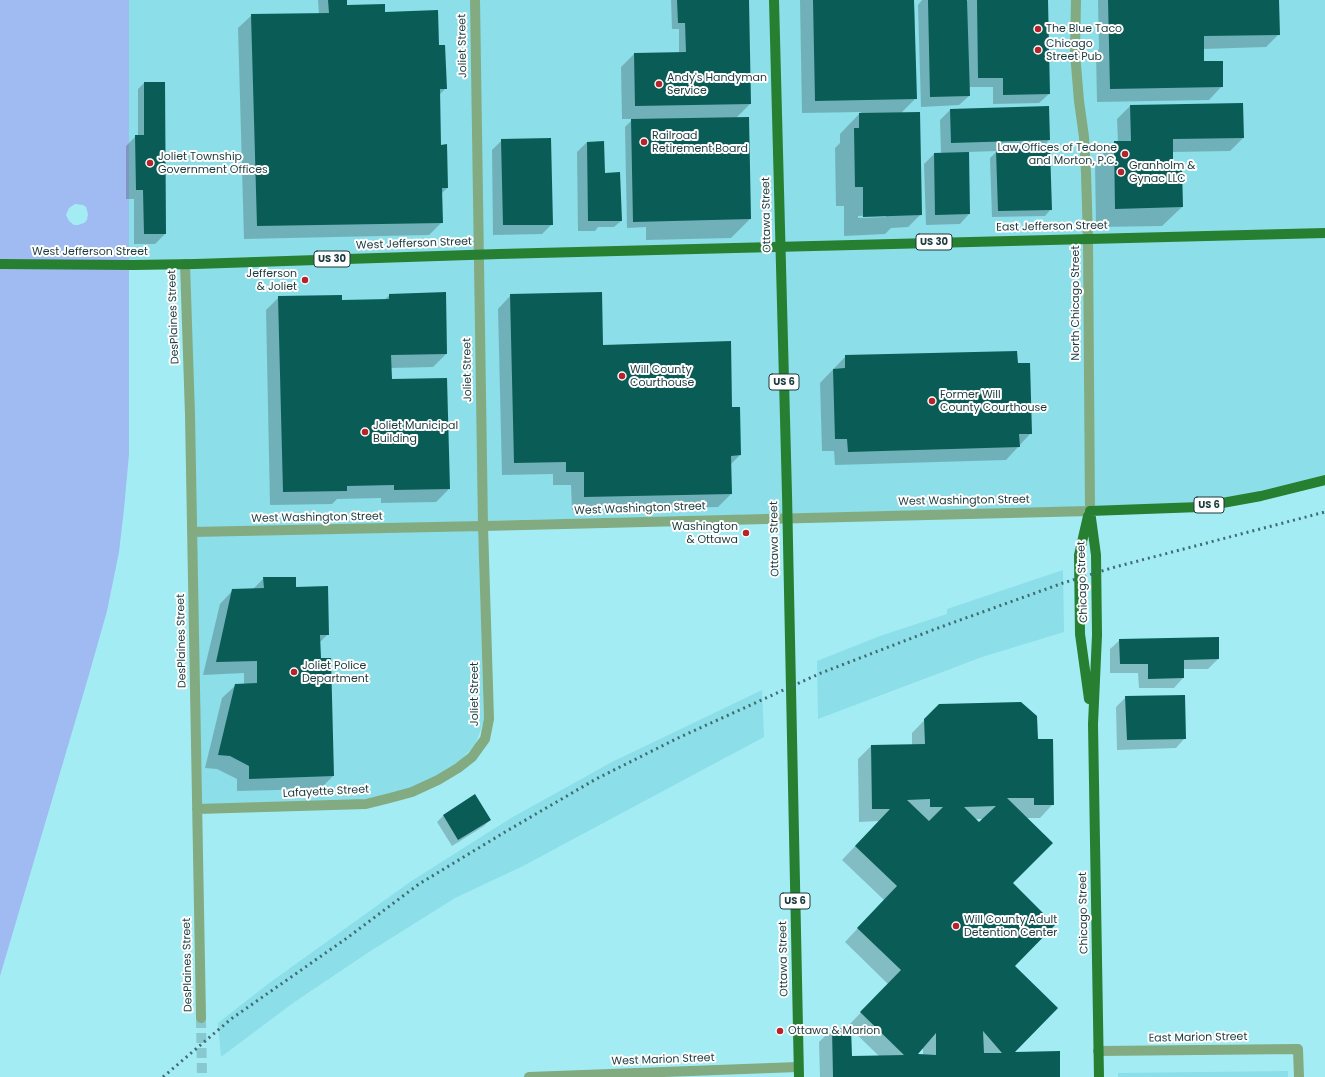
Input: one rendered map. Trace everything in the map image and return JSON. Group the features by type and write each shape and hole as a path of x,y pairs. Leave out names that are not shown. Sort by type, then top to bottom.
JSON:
{"main road":[{"name":"Ottawa Street","path":"774,0 787,517 798,1072"},
{"name":"East Jefferson Street","path":"780,246 1325,233"},
{"name":"West Jefferson Street","path":"0,264 185,264 780,246"},
{"name":"US 6","path":"1090,510 1200,507 1261,496 1325,480"},
{"name":"Chicago Street","path":"1090,510 1079,555 1080,634 1093,724"},
{"name":"Chicago Street","path":"1090,510 1096,555 1097,635 1093,724 1099,1077"}],"street":[{"name":"Joliet Street","path":"475,0 483,526 489,719 485,739"},
{"name":"North Chicago Street","path":"1076,0 1075,53 1084,137 1088,239 1090,510"},
{"name":"DesPlaines Street","path":"185,264 190,415 201,1018"},
{"name":"West Washington Street","path":"192,532 1090,510"},
{"name":"Lafayette Street","path":"197,809 366,804 412,792 438,780 458,768 472,757 485,739"},
{"name":"East Marion Street","path":"1098,1051 1298,1049 1299,1077"},
{"name":"West Marion Street","path":"529,1077 798,1072"}],"shaded area":[{"path":"0,0 129,0 129,454 119,552 107,611 0,976","holes":["75,204 86,207 88,214 87,220 84,223 74,225 69,221 66,215 69,208"]},
{"path":"129,0 471,0 475,251 129,261"},
{"path":"477,0 1325,0 1325,230 482,251"},
{"path":"1325,233 1325,478 1200,504 478,521 484,721 475,745 450,771 415,789 365,802 198,807 186,266"},
{"path":"1063,570 1064,632 982,657 818,719 817,661 880,636 947,614 947,609"},
{"path":"762,690 764,737 523,866 455,898 369,952 293,1003 221,1057 218,1023 268,984 410,882 511,818 612,762"},
{"path":"1288,1071 1288,1077 1118,1077 1118,1073"}],"building":[{"path":"328,0 347,0 347,5 385,4 385,12 438,10 439,45 445,45 447,89 440,89 441,145 447,144 448,188 442,188 443,223 257,226 251,14 329,13"},
{"path":"677,0 749,0 751,104 635,106 634,53 686,52 685,23 678,23"},
{"path":"813,0 914,0 917,99 815,101"},
{"path":"928,0 967,0 970,96 930,97"},
{"path":"977,0 1048,0 1050,94 1003,95 1003,78 978,78"},
{"path":"1108,0 1279,0 1280,35 1204,36 1204,61 1223,61 1223,87 1110,89"},
{"name":"Joliet Township Government Offices","path":"144,82 165,82 166,234 144,234 143,190 136,190 135,135 144,135"},
{"path":"1243,103 1244,138 1173,139 1173,166 1182,166 1183,207 1115,209 1114,141 1131,141 1130,105"},
{"path":"1049,106 1050,140 951,143 950,109"},
{"path":"920,112 922,215 863,217 863,187 855,187 854,128 859,128 859,113"},
{"path":"749,117 751,219 633,222 631,119"},
{"path":"551,138 553,225 503,225 501,139"},
{"path":"604,141 605,173 620,172 622,221 588,221 587,142"},
{"path":"1050,148 1052,210 998,211 996,150"},
{"path":"969,152 970,214 935,215 934,153"},
{"name":"Joliet Municipal Building","path":"446,292 447,354 391,355 392,379 447,378 450,489 394,490 394,485 347,486 347,491 283,492 278,296 342,295 342,300 389,299 389,294"},
{"name":"Will County Courthouse","path":"602,292 603,345 731,341 732,407 740,407 741,455 731,456 732,494 584,497 584,472 566,472 566,462 514,463 510,294"},
{"name":"Former Will County Courthouse","path":"1017,351 1018,363 1030,363 1032,434 1019,434 1020,447 848,452 847,439 835,439 833,369 845,368 845,355"},
{"name":"Joliet Police Department","path":"263,577 296,577 296,587 328,586 329,635 320,635 321,658 331,658 334,776 249,779 249,766 230,756 218,755 235,684 257,683 257,661 216,662 232,589 264,588"},
{"path":"1219,637 1219,659 1184,660 1184,678 1148,679 1148,664 1120,664 1119,639"},
{"path":"1185,695 1186,739 1127,740 1125,696"},
{"name":"Will County Adult Detention Center","path":"1021,702 1037,716 1038,739 1053,739 1054,805 1034,805 1034,798 1007,798 1053,843 1013,883 1055,925 1015,966 1058,1008 1015,1052 1060,1051 1060,1077 833,1077 832,1028 851,1028 852,1056 904,1055 860,1012 901,970 857,928 897,886 855,846 890,809 872,809 871,745 925,744 924,719 939,704","holes":["930,799 930,807 943,807 929,821 907,800","996,806 979,822 964,807","983,1031 1002,1053 984,1053","936,1033 936,1055 918,1054"]},
{"path":"475,794 491,820 458,840 443,815"}],"tunnel":[{"path":"201,1018 202,1077"}],"railway":[{"path":"163,1077 231,1019 347,938 419,884 596,779 678,738 821,673 938,628 1063,583 1115,567 1325,512"}],"place":[{"name":"The Blue Taco","path":"1038,29"},
{"name":"Chicago Street Pub","path":"1038,50"},
{"name":"Andy's Handyman Service","path":"659,84"},
{"name":"Railroad Retirement Board","path":"644,142"},
{"name":"Law Offices of Tedone and Morton, P.C.","path":"1125,154"},
{"name":"Joliet Township Government Offices","path":"150,163"},
{"name":"Granholm & Gynac LLC","path":"1121,172"},
{"name":"Jefferson & Joliet","path":"305,280"},
{"name":"Will County Courthouse","path":"622,376"},
{"name":"Former Will County Courthouse","path":"932,401"},
{"name":"Joliet Municipal Building","path":"365,432"},
{"name":"Washington & Ottawa","path":"746,533"},
{"name":"Joliet Police Department","path":"294,672"},
{"name":"Will County Adult Detention Center","path":"956,926"},
{"name":"Ottawa & Marion","path":"780,1031"}]}
